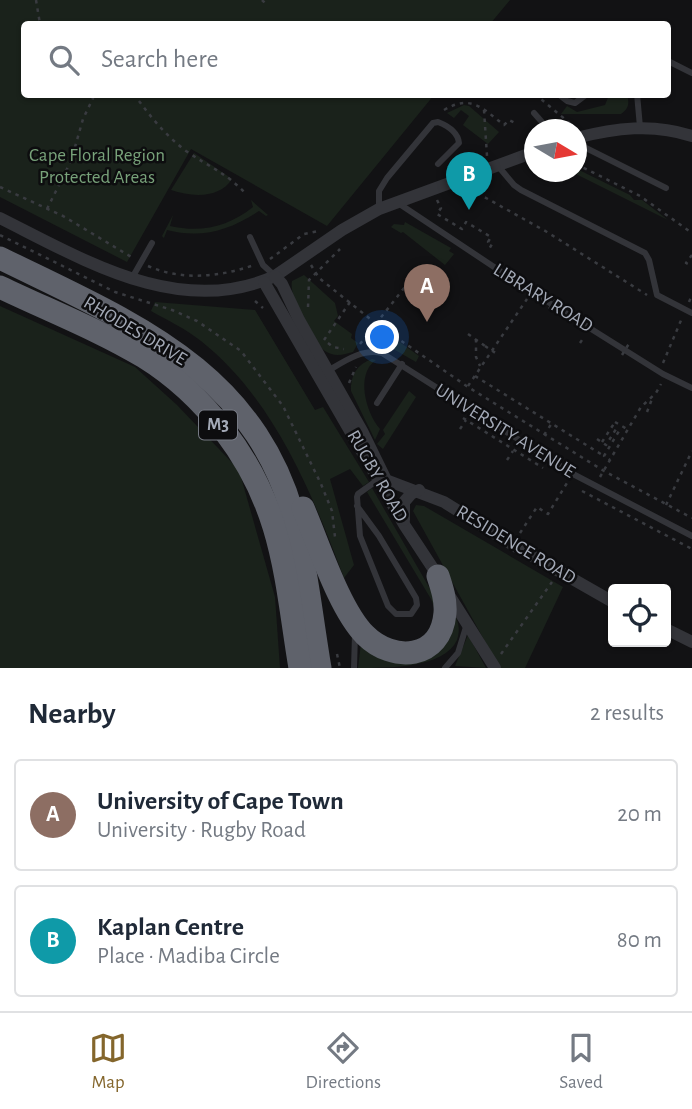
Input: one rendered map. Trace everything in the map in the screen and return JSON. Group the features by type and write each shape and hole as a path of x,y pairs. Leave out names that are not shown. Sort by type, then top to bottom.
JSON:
{"highway":[{"name":"RHODES DRIVE","path":"0,258 127,321 159,340 203,373 237,409 272,462 295,524 320,668"},
{"name":"RHODES DRIVE","path":"0,288 125,346 146,359 191,395 228,436 247,464 273,524 289,595 299,668"},
{"path":"127,321 166,332 189,347 223,376 261,421 281,457 322,555 356,625 376,644 389,650 412,654 425,649 436,637 444,621 445,602 438,576"}],"street":[{"path":"587,136 602,131 640,127 665,129 692,136"},
{"path":"0,218 131,279 158,286 205,291 237,288 269,279 332,236 379,209 524,156"},
{"name":"RUGBY ROAD","path":"269,279 381,478 405,526 495,668"},
{"name":"RUGBY ROAD","path":"381,478 419,491"},
{"path":"405,526 402,514 404,502 411,494 419,491"},
{"name":"RESIDENCE ROAD","path":"419,491 444,502 608,599"},
{"path":"671,632 692,642"}],"lane":[{"path":"671,63 692,73"},
{"path":"564,98 571,103 582,98"},
{"path":"637,98 640,127"},
{"path":"534,113 540,119"},
{"path":"379,209 379,191 387,178 433,123 438,122 453,131 459,143 438,164"},
{"path":"587,146 666,188"},
{"path":"497,165 521,190 645,253 657,295 689,312"},
{"name":"LIBRARY ROAD","path":"397,202 532,292 663,374 692,387"},
{"path":"250,237 269,279"},
{"path":"131,279 152,243"},
{"path":"263,265 269,279"},
{"name":"UNIVERSITY AVENUE","path":"323,373 360,354 382,353 595,487 692,536"},
{"path":"377,403 402,364"},
{"path":"358,506 375,528 416,598 411,614 396,614 388,606 360,536 358,506 358,494 381,478"},
{"path":"445,668 457,653 465,635 466,624"},
{"path":"354,668 356,625"}],"path":[{"path":"36,0 40,21"},
{"path":"262,0 268,6"},
{"path":"47,209 71,161 83,119 93,98"},
{"path":"137,98 155,123 185,150 232,179 247,195"},
{"path":"540,98 564,119"},
{"path":"444,110 455,104 468,102 504,125 509,120 517,124"},
{"path":"484,110 486,152"},
{"path":"587,170 640,196 692,233"},
{"path":"462,186 547,232 649,296"},
{"path":"0,187 47,209 141,262"},
{"path":"434,194 441,208 437,214 462,229 466,222 491,237 488,242 492,244 486,250"},
{"path":"0,235 115,292 197,321 241,351 283,406 332,511 335,542"},
{"path":"309,312 309,280 340,249"},
{"path":"692,255 685,263 692,266"},
{"path":"350,302 324,340 333,347 349,348 362,343 423,264"},
{"path":"319,278 377,324 468,387 604,471 692,518"},
{"path":"663,360 689,312 692,295"},
{"path":"468,387 529,296"},
{"path":"550,309 558,296"},
{"path":"468,334 497,354"},
{"path":"476,339 475,357 480,367"},
{"path":"622,355 630,342"},
{"path":"349,391 350,377 361,362"},
{"path":"475,376 610,460"},
{"path":"590,495 641,407 663,381"},
{"path":"647,412 652,396"},
{"path":"455,411 546,470"},
{"path":"460,429 466,419"},
{"path":"602,442 615,422 627,429"},
{"path":"544,435 552,423"},
{"path":"597,439 606,445 616,429 619,431 604,456"},
{"path":"508,460 514,450"},
{"path":"666,505 692,451"},
{"path":"513,545 537,507 548,514 573,474"},
{"path":"567,483 572,486"},
{"path":"581,491 692,549"},
{"path":"502,651 559,572"}],"green space":[{"name":"Cape Floral Region Protected Areas","path":"0,0 510,0 492,21 21,21 21,98 432,98 327,226 191,149 127,262 0,197"},
{"path":"608,98 628,98 628,106 621,114 561,114 567,106 577,112 605,105"},
{"path":"464,105 469,106 499,132 488,144 463,125 469,116 461,110 454,118 447,113"},
{"path":"194,153 232,179 227,186 204,195 171,190"},
{"path":"587,174 630,195 634,200 642,200 668,220 587,180"},
{"path":"251,200 268,215 259,211 215,231 192,234 167,230 164,238 162,236 173,215 170,226 193,229 214,227 244,214 253,207"},
{"path":"405,222 451,248 449,251 454,254 445,265 403,232 391,227 394,224 404,225"},
{"path":"304,275 335,303 338,316 334,321 352,334 351,338 358,343 353,352 332,354 325,351 314,338 302,318 292,288 292,281"},
{"path":"155,302 255,310 315,410 323,407 369,482 363,486 350,469 330,479 354,565 344,578 304,481 270,419 227,364 201,341 151,311"},
{"path":"0,306 135,367 177,405 239,470 275,597 280,668 0,668"},
{"path":"387,333 419,356 416,362 388,346 379,344"},
{"path":"372,359 376,360 366,374 364,384 367,404 380,429 375,440 351,391 356,371"},
{"path":"409,391 416,397 383,449 377,444 385,434 383,430"},
{"path":"372,488 437,601 435,610 367,492"},
{"path":"416,505 424,506 563,587 525,668 501,668 498,665 413,511"},
{"path":"452,609 459,632 457,640 441,656 415,664 358,668 361,643 402,659"},
{"path":"468,635 486,668 455,666"}],"place":[{"name":"Kaplan Centre","path":"469,210"},
{"name":"University of Cape Town","path":"427,322"}]}
